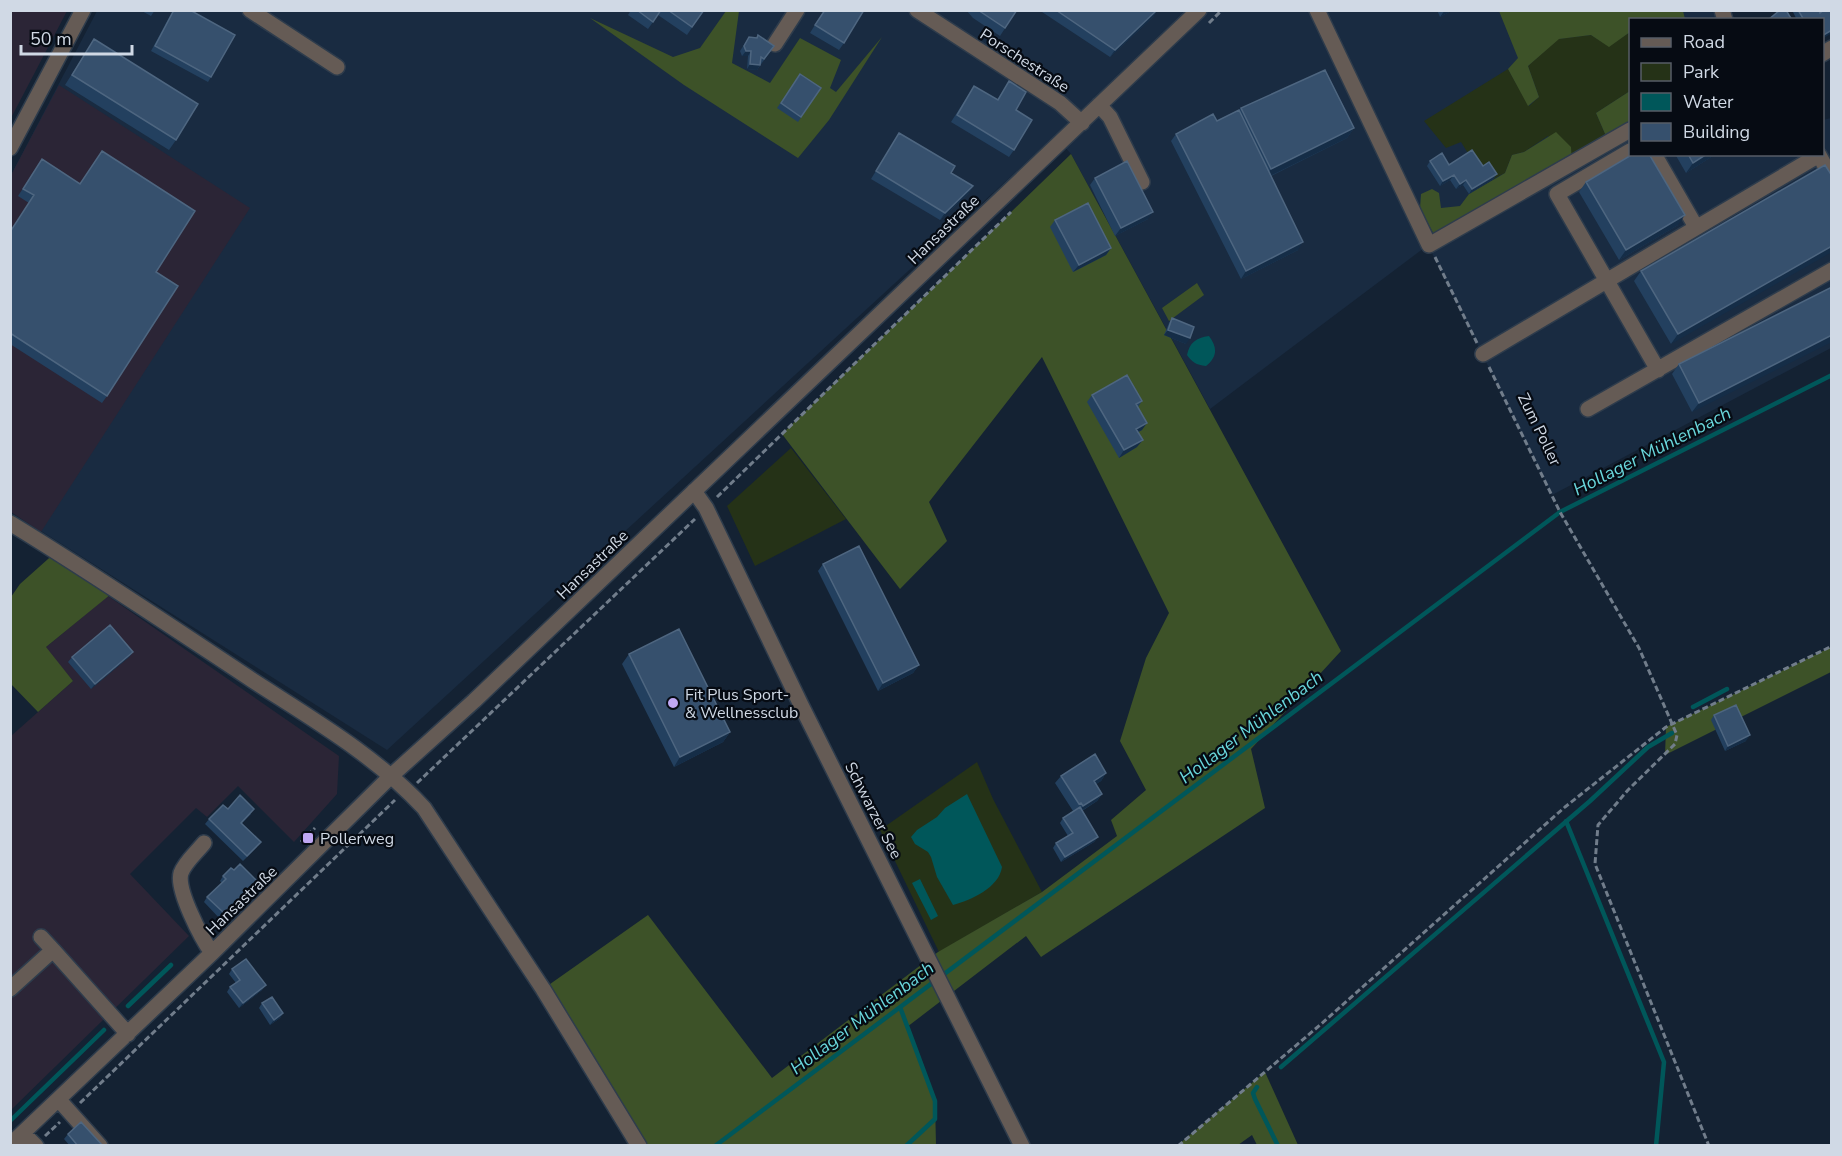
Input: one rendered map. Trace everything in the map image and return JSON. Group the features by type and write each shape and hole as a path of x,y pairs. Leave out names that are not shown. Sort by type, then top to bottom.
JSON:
{"street":[{"path":"10,148 83,10"},
{"path":"250,10 337,67"},
{"path":"775,44 797,10"},
{"name":"Porschestraße","path":"917,10 1060,103 1082,123"},
{"name":"Hansastraße","path":"10,1145 212,953 392,775 474,701 1199,10"},
{"path":"1317,10 1429,244 1625,134"},
{"path":"1099,105 1110,117 1142,182"},
{"path":"1629,152 1557,194 1658,370"},
{"path":"1655,156 1696,227"},
{"path":"1482,354 1817,156"},
{"path":"1820,156 1832,179"},
{"path":"1588,410 1832,270"},
{"name":"Schwarzer See","path":"694,491 706,508 761,624 1022,1146"},
{"path":"10,523 107,583 325,728 392,775 408,790 424,808 537,979 639,1146"},
{"path":"204,843 185,866 180,881 201,937 212,953"},
{"path":"41,937 128,1034"},
{"path":"10,989 52,950"},
{"path":"59,1100 100,1146"},
{"path":"23,1133 35,1145"}],"path":[{"path":"1205,27 1222,10"},
{"path":"35,1145 393,802 425,777 1011,212"},
{"name":"Zum Poller","path":"1429,244 1560,512 1639,648 1673,723"},
{"path":"1178,1146 1320,1025 1565,807 1666,727 1832,646"},
{"path":"1673,723 1677,735 1675,744 1628,790 1598,825 1595,864 1708,1146"}],"shaded area":[{"path":"10,11 67,11 11,118"},
{"path":"97,11 1712,11 1718,18 1629,18 1629,156 1824,156 1824,120 1831,118 1831,348 1552,495 1428,245 1210,409 1071,154 1055,136 387,750 11,512 10,177"},
{"path":"726,11 739,11 732,63 770,83 800,38 841,60 830,88 836,92 882,37 829,120 798,158 684,85 590,18 673,57 700,48"},
{"path":"1499,11 1683,11 1685,18 1629,18 1629,33 1609,47 1591,35 1559,39 1528,66 1539,97 1528,106 1508,69 1518,58"},
{"path":"59,85 250,208 41,532 11,512 10,177"},
{"path":"1629,92 1629,131 1609,143 1596,113"},
{"path":"1556,132 1571,147 1572,164 1560,180 1440,246 1420,208 1421,194 1432,189 1439,193 1441,208 1460,206 1469,194 1505,173 1512,155 1524,152"},
{"path":"1071,154 1341,651 1251,749 1265,808 1041,957 1026,936 907,1027 935,1101 936,1145 639,1145 543,989 648,915 772,1078 938,952 1042,892 1117,836 1111,820 1146,790 1120,741 1146,658 1169,613 1042,357 929,502 947,541 900,589 782,434"},
{"path":"1197,283 1204,295 1169,321 1162,308"},
{"path":"57,551 116,590 46,647 73,681 38,712 11,684 11,597 20,584"},
{"path":"108,596 339,756 337,794 294,842 238,786 207,817 196,808 130,874 189,936 11,1110 11,736 73,681 45,648"},
{"path":"1831,647 1831,672 1665,755 1666,727"},
{"path":"1265,1072 1298,1145 1257,1145 1252,1135 1238,1145 1178,1145"}],"green space":[{"path":"1629,33 1629,92 1596,113 1609,143 1572,164 1548,136 1524,152 1512,155 1505,173 1493,179 1486,167 1479,171 1461,142 1446,148 1424,121 1508,69 1529,106 1539,97 1528,66 1558,39 1591,35 1609,46"},
{"path":"791,448 846,519 755,566 727,506"},
{"path":"977,762 993,799 1042,892 939,952 880,830"}],"water":[{"path":"1209,336 1215,348 1214,356 1206,366 1197,364 1187,355 1190,347 1197,339"},
{"path":"967,794 1002,867 996,881 990,887 968,900 953,905 937,877 928,852 915,844 911,837 945,808"},
{"path":"920,879 938,916 931,920 912,883"}],"building":[{"path":"174,10 190,10 235,35 211,77 155,46"},
{"path":"637,10 661,10 653,22"},
{"path":"668,10 704,10 692,27"},
{"path":"825,10 864,10 844,43 815,25"},
{"path":"978,10 1017,10 1005,28"},
{"path":"1056,10 1157,10 1115,50"},
{"path":"1780,10 1786,10 1791,18 1770,18"},
{"path":"1798,10 1819,10 1820,13 1824,10 1832,10 1832,30 1824,35 1824,18 1803,18"},
{"path":"758,35 774,46 764,59 761,57 760,65 750,64 751,51 746,51 744,46 749,37 757,38"},
{"path":"94,39 198,104 176,140 72,75"},
{"path":"1325,70 1354,128 1271,169 1241,108"},
{"path":"800,74 821,88 801,117 781,103"},
{"path":"1009,81 1026,92 1016,110 1032,120 1014,150 957,115 974,86 998,100"},
{"path":"1239,110 1303,242 1246,271 1176,134 1213,114 1217,121"},
{"path":"899,133 955,166 951,173 973,186 945,213 876,171"},
{"path":"1472,150 1483,166 1489,162 1497,174 1472,189 1466,180 1460,184 1454,175 1443,181 1430,161 1442,153 1449,165"},
{"path":"102,151 195,211 156,272 178,286 107,396 10,333 10,232 34,195 23,189 42,159 80,184"},
{"path":"1630,156 1650,156 1685,215 1626,250 1586,182"},
{"path":"1689,156 1704,156 1693,163"},
{"path":"1127,161 1153,212 1121,228 1095,178"},
{"path":"1825,165 1832,176 1832,246 1678,334 1641,271"},
{"path":"1088,203 1111,248 1079,265 1055,220"},
{"path":"1832,287 1832,335 1699,403 1679,364"},
{"path":"1172,318 1194,327 1190,338 1168,330"},
{"path":"1127,375 1142,401 1136,404 1147,423 1136,429 1143,440 1124,450 1092,395"},
{"path":"859,546 919,665 883,683 823,564"},
{"path":"110,625 133,652 95,684 72,657"},
{"name":"Fit Plus Sport- & Wellnessclub","path":"679,629 730,732 680,757 629,654"},
{"path":"1736,705 1750,735 1728,746 1714,715"},
{"path":"1095,754 1106,773 1094,781 1102,794 1083,806 1079,804 1061,776"},
{"path":"240,795 254,809 241,823 261,842 247,856 209,819 223,805 228,809"},
{"path":"1080,807 1098,837 1065,857 1056,843 1073,833 1063,818"},
{"path":"240,864 258,882 225,914 207,897 226,879 223,876 231,868 234,870"},
{"path":"246,959 266,985 243,1003 230,987 240,980 232,969"},
{"path":"272,997 283,1013 274,1020 262,1003"},
{"path":"81,1122 103,1146 78,1146 68,1134"}],"waterway":[{"name":"Hollager Mühlenbach","path":"715,1146 1560,512 1832,375"},
{"path":"1693,707 1727,689"},
{"path":"1281,1067 1590,801 1648,747 1672,733"},
{"path":"1566,821 1664,1062 1656,1146"},
{"path":"128,1006 171,965"},
{"path":"900,1007 935,1101 935,1119 906,1146"},
{"path":"10,1121 104,1030"},
{"path":"1257,1087 1253,1093 1255,1099 1278,1146"}],"place":[{"name":"Fit Plus Sport- & Wellnessclub","path":"673,703"},
{"name":"Pollerweg","path":"308,838"}]}
